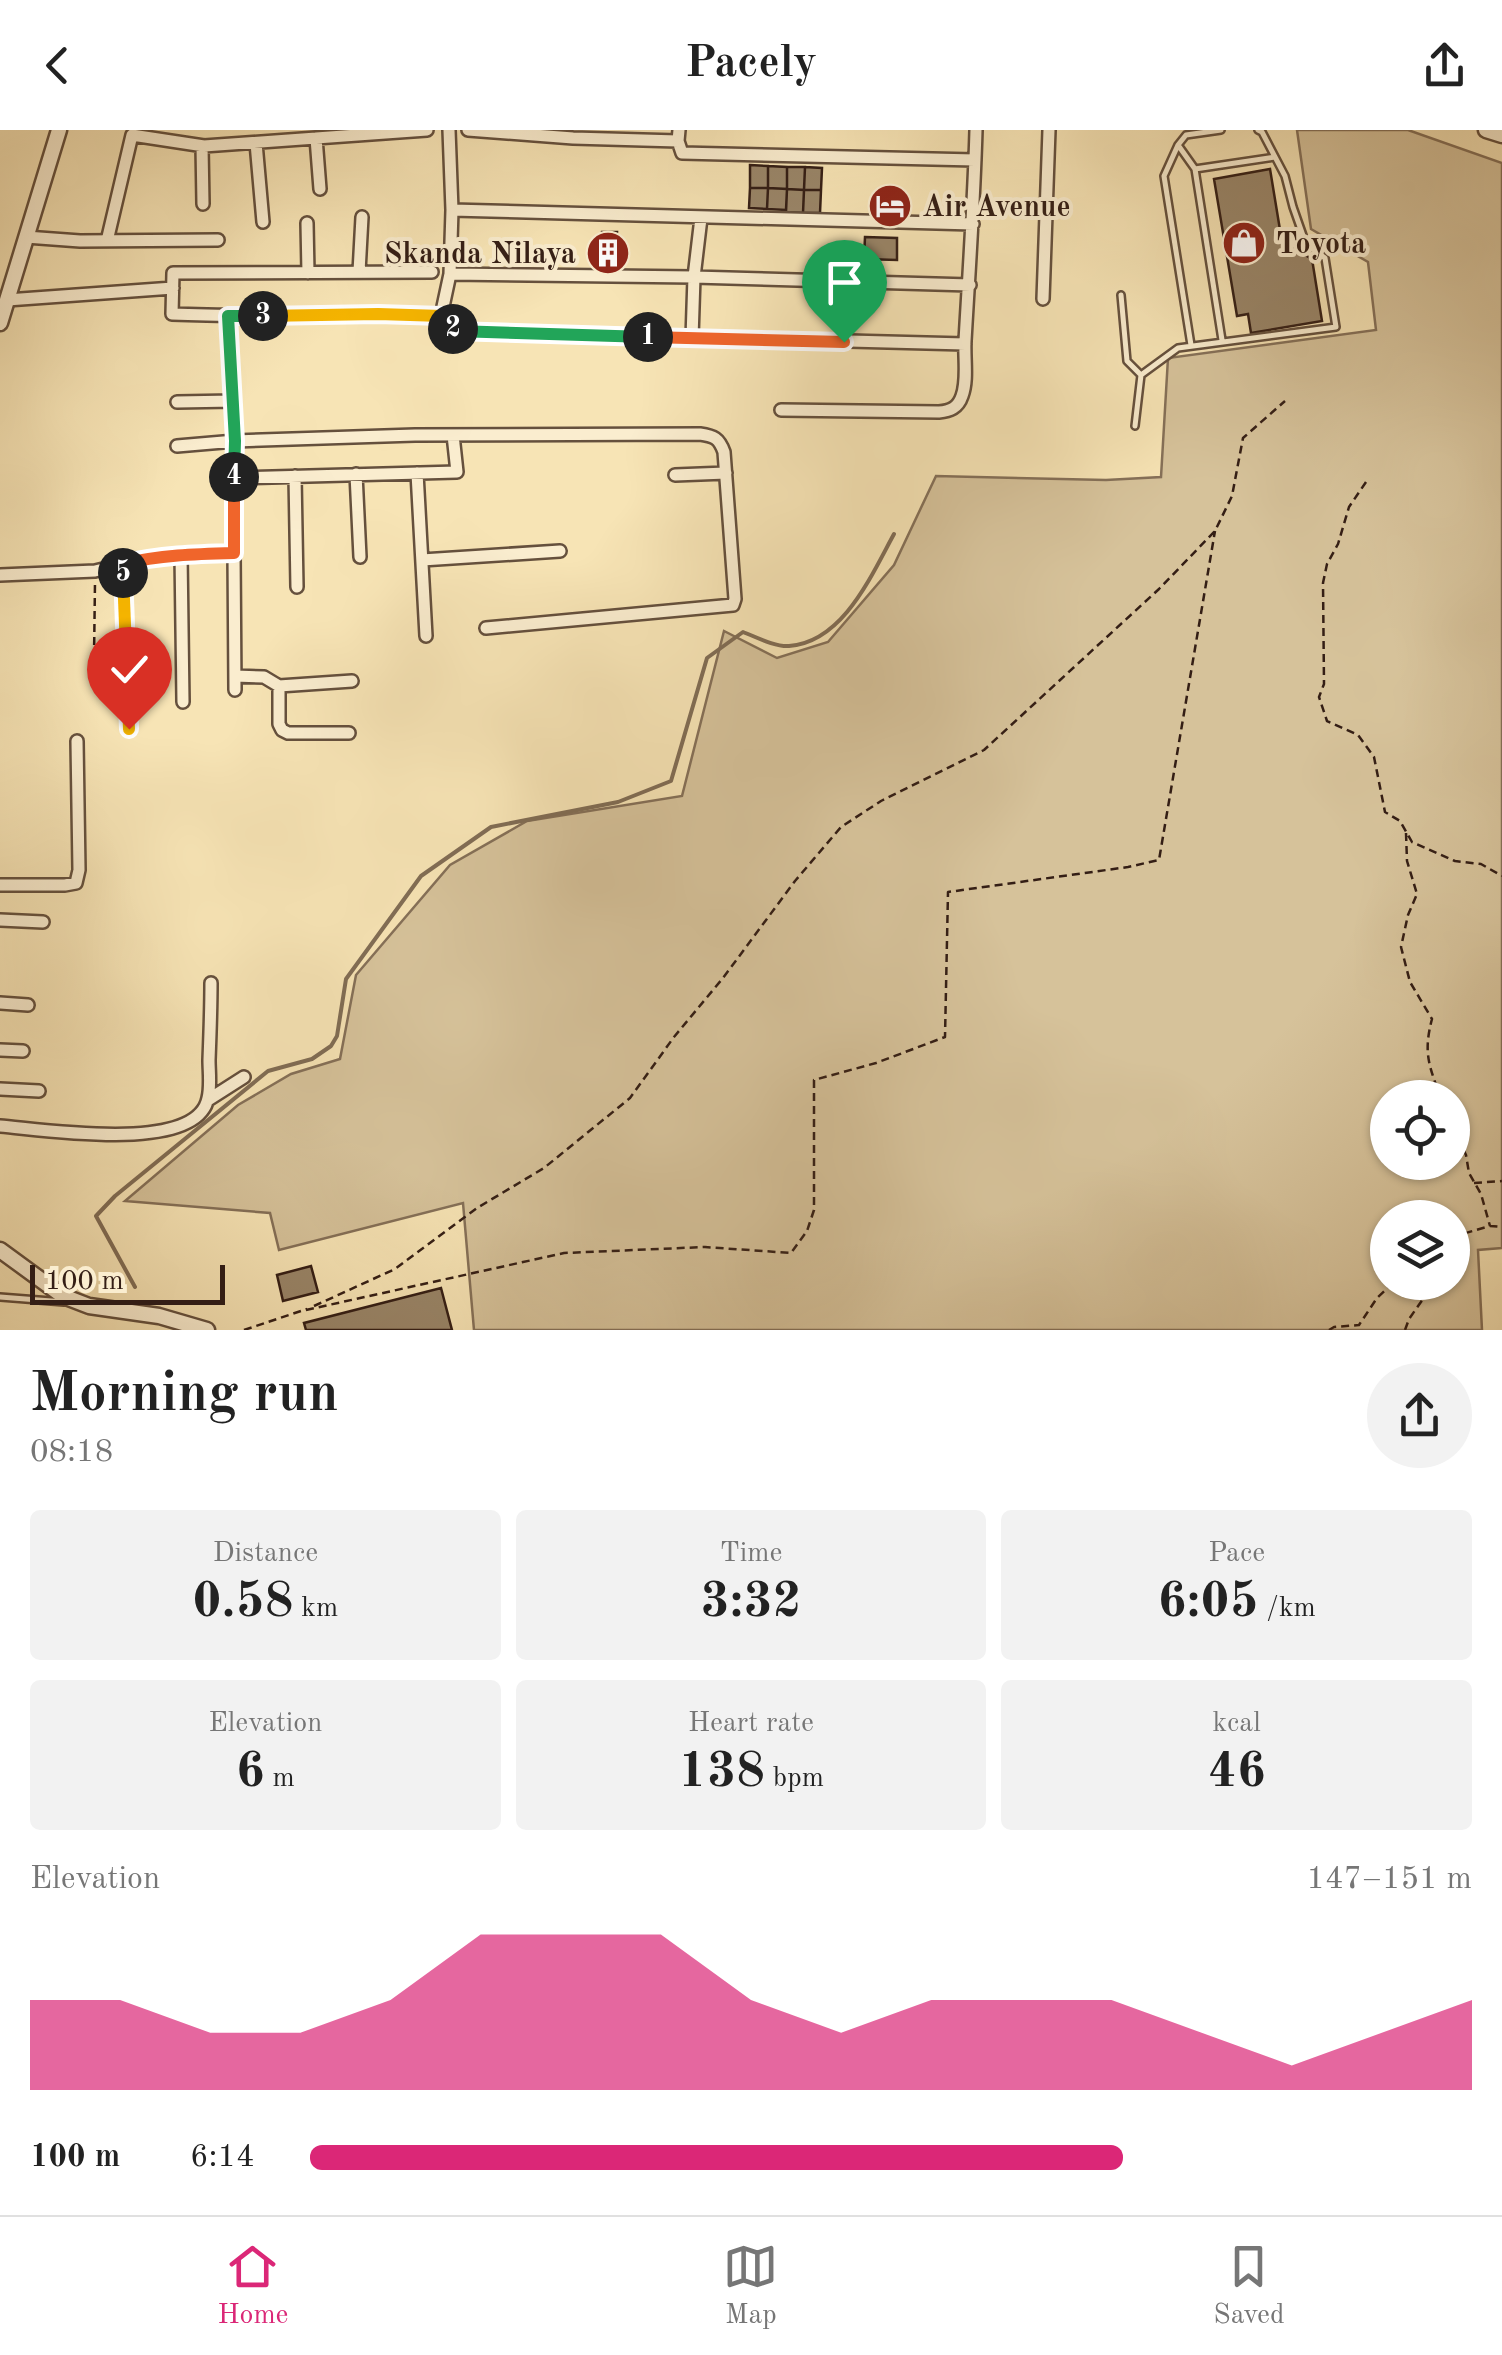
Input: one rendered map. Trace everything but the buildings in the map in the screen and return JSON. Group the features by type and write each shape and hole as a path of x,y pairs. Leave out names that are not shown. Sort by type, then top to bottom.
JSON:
{"street":[{"path":"0,323 58,130"},
{"path":"108,241 133,132 202,146 428,130"},
{"path":"442,316 450,274 449,130"},
{"path":"468,130 573,138 678,135 682,153 975,160"},
{"path":"781,410 947,412 961,400 976,130"},
{"path":"1043,298 1049,130"},
{"path":"1486,130 1502,135"},
{"path":"316,138 320,189"},
{"path":"256,142 263,222"},
{"path":"202,146 203,204"},
{"path":"452,210 973,224"},
{"path":"358,272 362,217"},
{"path":"692,338 701,218"},
{"path":"307,223 308,273"},
{"path":"26,237 218,240"},
{"path":"432,272 174,273 172,314 442,316 455,331 964,344"},
{"path":"450,274 970,285"},
{"path":"7,300 173,288"},
{"path":"228,316 235,441 235,690"},
{"path":"176,402 232,401"},
{"path":"234,478 457,472 453,435"},
{"path":"177,446 453,435 712,436 720,440 726,474 733,605 486,628"},
{"path":"417,473 426,636"},
{"path":"356,474 360,557"},
{"path":"675,475 726,474"},
{"path":"295,476 297,588"},
{"path":"422,560 560,550"},
{"path":"0,575 95,570 181,554 234,553"},
{"path":"181,554 184,702"},
{"path":"123,564 129,729"},
{"path":"235,676 264,677 279,686 352,681"},
{"path":"279,686 282,730 349,733"},
{"path":"0,886 76,883 80,870 76,741"},
{"path":"0,920 43,922"},
{"path":"208,1100 212,983"},
{"path":"0,1003 28,1005"},
{"path":"0,1050 23,1051"},
{"path":"0,1126 148,1134 180,1126 208,1100 244,1076"},
{"path":"0,1089 39,1091"},
{"path":"0,1250 62,1296 77,1302 159,1316 207,1330"}],"lane":[{"path":"1191,345 1164,176 1186,134 1221,130"},
{"path":"1140,375 1178,348 1336,327 1325,258 1306,244 1285,176 1258,130"},
{"path":"1178,145 1195,170 1222,341"},
{"path":"1195,170 1275,157"},
{"path":"1121,295 1127,361 1140,375 1136,426"},
{"path":"0,1297 77,1302"}],"path":[{"path":"244,1330 306,1310 564,1253 705,1247 791,1253 807,1232 814,1210 814,1080 876,1063 945,1036 948,892 1159,860 1216,531 1232,496 1244,438 1285,401"},
{"path":"1366,482 1349,506 1323,583 1324,684 1319,697 1326,721 1358,734 1374,758 1386,812 1400,820 1412,842 1455,860 1481,864 1502,876"},
{"path":"306,1310 395,1269 477,1208 544,1168 630,1098 795,881 841,827 882,801 984,750 1216,531"},
{"path":"94,658 95,570"},
{"path":"1406,832 1407,861 1417,894 1401,947 1410,982 1432,1019 1426,1043 1435,1080"},
{"path":"1470,1169 1490,1226"},
{"path":"1474,1183 1502,1181"},
{"path":"1470,1232 1502,1227"},
{"path":"1329,1330 1360,1325 1377,1300"},
{"path":"1405,1330 1422,1300"}],"shaded area":[{"path":"1297,130 1408,130 1502,163 1502,1248 1478,1250 1482,1330 474,1330 463,1203 279,1250 270,1213 125,1201 238,1105 291,1074 340,1059 356,975 450,865 527,821 682,796 724,631 777,658 828,642 894,565 936,476 1106,480 1161,477 1168,358 1376,330 1368,262 1311,229"}],"waterway":[{"path":"135,1287 96,1216 115,1196 268,1071 312,1059 331,1046 337,1036 346,979 421,876 491,827 618,802 671,781 707,658 743,632 789,646 825,633 865,587 894,534"}],"place":[{"name":"Air Avenue","path":"890,206"},
{"name":"Toyota","path":"1244,243"},
{"name":"Skanda Nilaya","path":"608,253"}],"route":[{"path":"129,729 123,564 181,554 234,553 235,441 228,316 442,316 455,331 844,342"}]}
